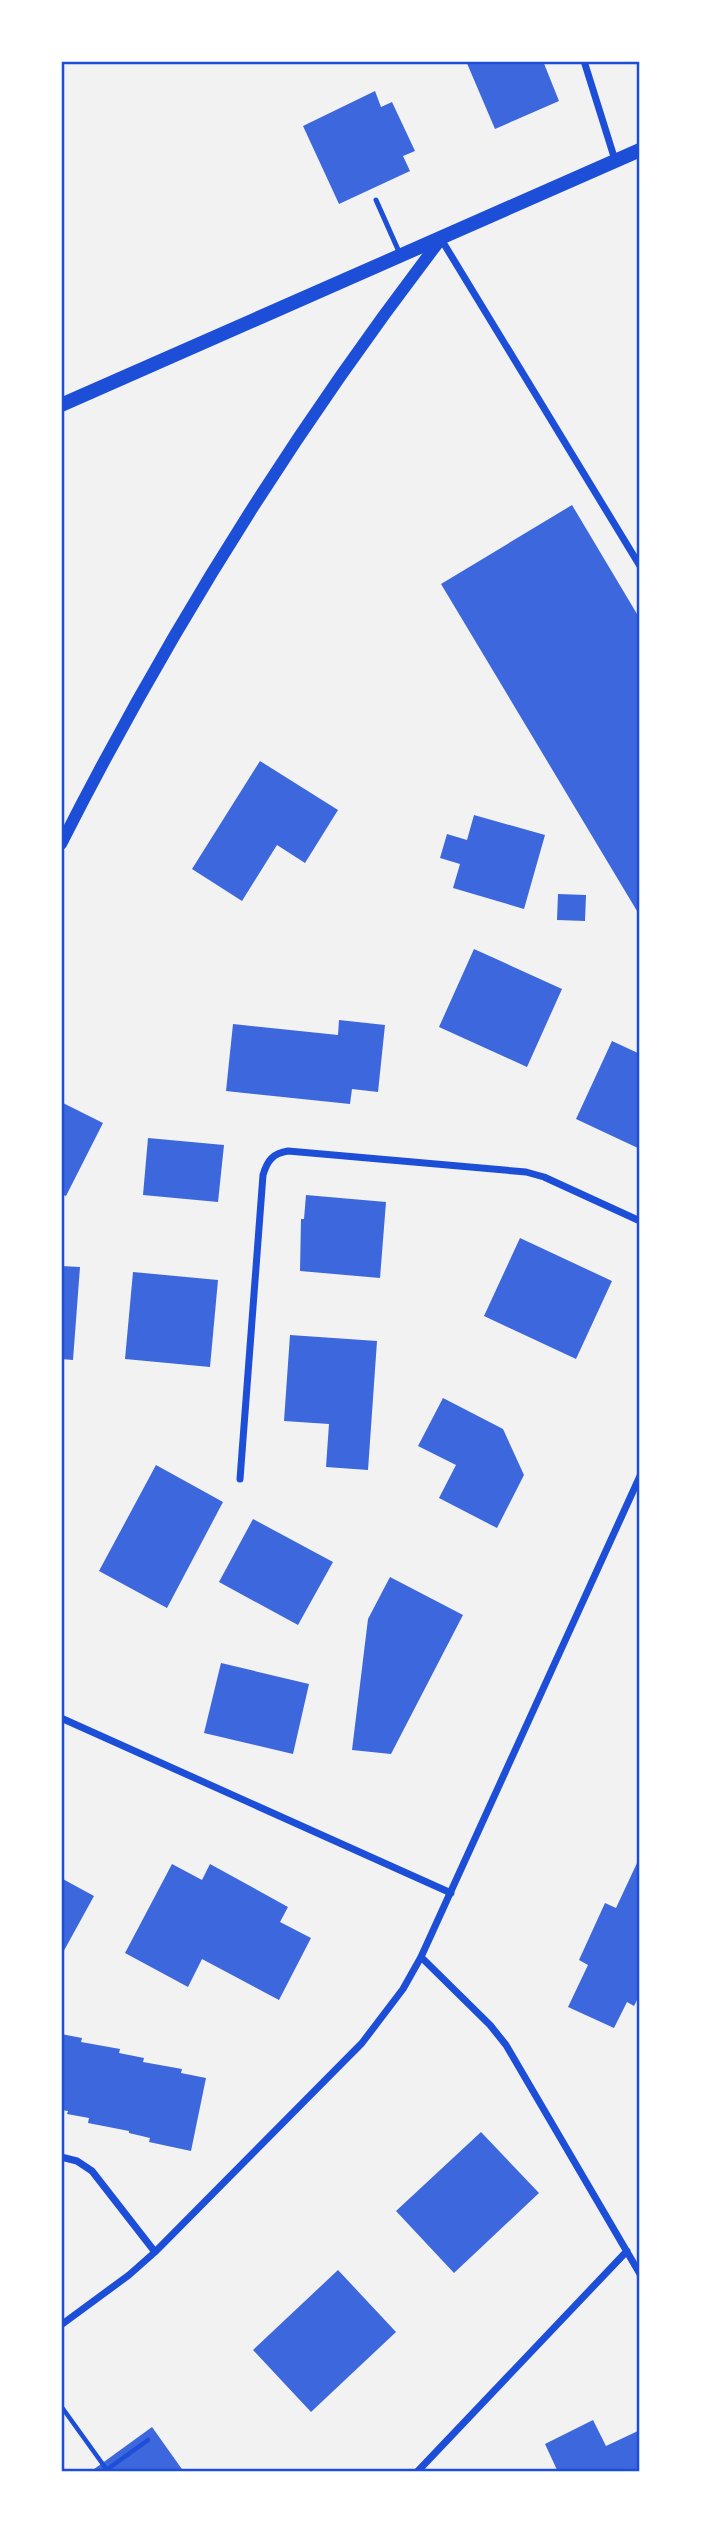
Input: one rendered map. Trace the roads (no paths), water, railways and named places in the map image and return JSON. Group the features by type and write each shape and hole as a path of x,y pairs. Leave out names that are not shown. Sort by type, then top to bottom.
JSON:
{"main road":[{"path":"61,405 640,150"}],"street":[{"path":"584,61 616,161"},
{"path":"61,844 159,661 238,528 317,408 441,239 640,566"},
{"path":"240,1479 262,1175 266,1164 279,1153 288,1151 526,1172 544,1177 640,1221"},
{"path":"61,2325 129,2275 155,2252 362,2043 403,1989 451,1893 640,1476"},
{"path":"61,1718 451,1893"},
{"path":"421,1957 490,2025 506,2045 640,2274"},
{"path":"61,2157 77,2161 92,2171 155,2252"},
{"path":"417,2472 626,2251"}],"lane":[{"path":"376,200 401,257"}]}
